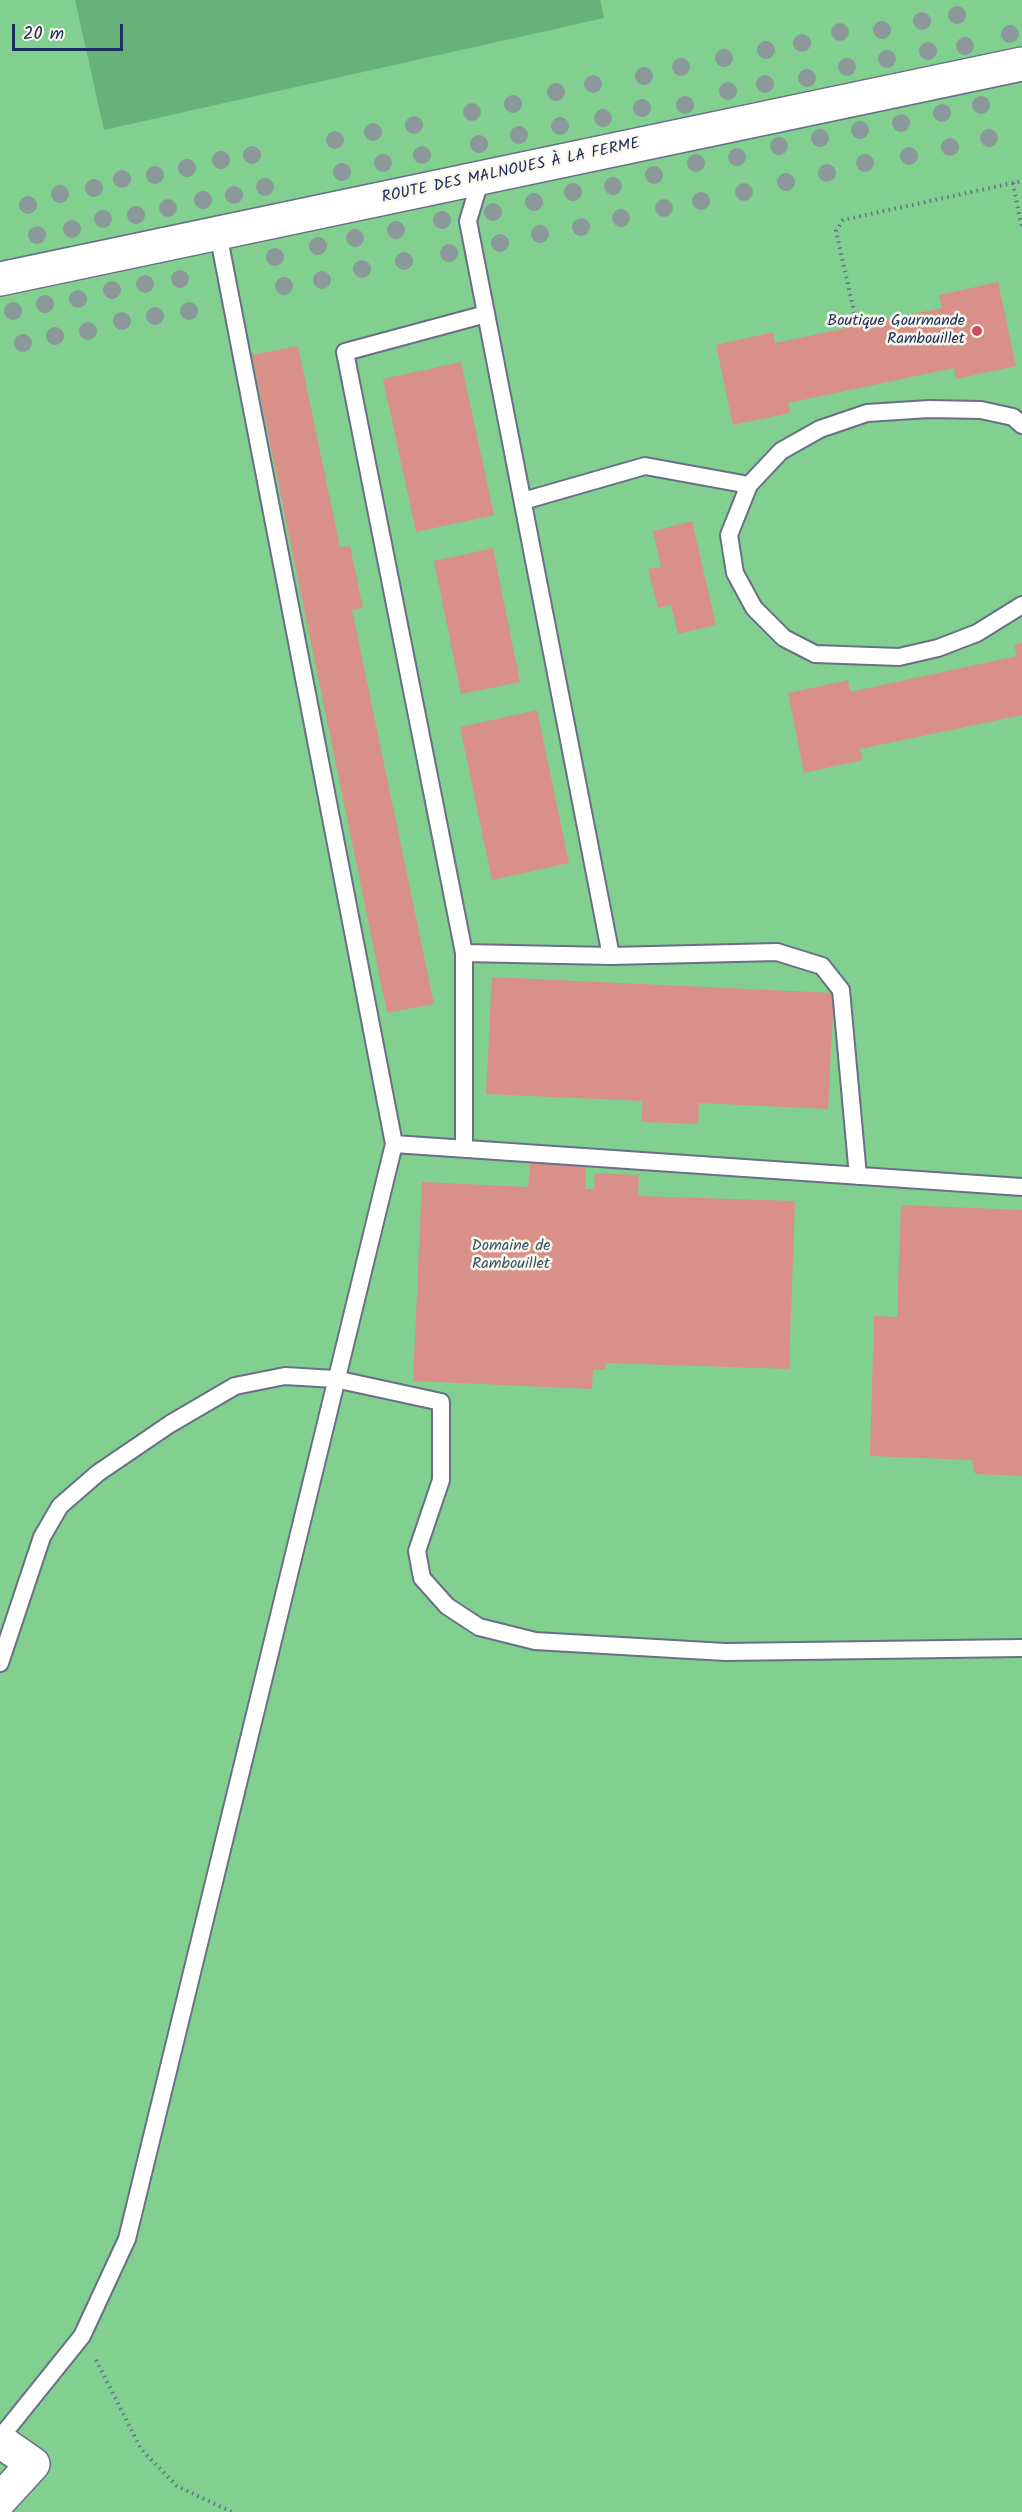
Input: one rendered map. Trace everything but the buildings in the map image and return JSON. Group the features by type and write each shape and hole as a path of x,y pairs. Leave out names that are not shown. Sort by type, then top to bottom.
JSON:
{"street":[{"name":"ROUTE DES MALNOUES À LA FERME","path":"0,279 1022,64"},
{"path":"0,2440 33,2464 0,2500"}],"lane":[{"path":"481,178 468,221 611,956"},
{"path":"0,2440 82,2336 127,2239 394,1144 218,233"},
{"path":"464,1149 464,953 345,352 486,314"},
{"path":"1022,425 1013,417 981,410 929,409 867,414 820,429 781,451 749,485 729,534 735,573 754,609 784,638 815,654 899,657 938,648 977,633 1022,605"},
{"path":"522,501 645,466 749,485"},
{"path":"464,953 611,956 777,952 822,966 841,990 858,1176"},
{"path":"394,1144 1022,1186"},
{"path":"0,1663 42,1537 60,1506 98,1473 170,1424 235,1386 285,1376 335,1379 441,1402 441,1480 417,1551 422,1578 447,1606 479,1627 535,1641 724,1652 1022,1648"}],"path":[{"path":"857,326 836,231 843,220 1022,181"},
{"path":"1013,183 1022,229"},
{"path":"82,2336 141,2449 177,2486 232,2512"}],"green space":[{"name":"Domaine de Rambouillet","path":"0,0 1022,0 1022,2512 0,2512"},
{"path":"75,0 600,0 604,18 104,130"}],"place":[{"name":"Boutique Gourmande Rambouillet","path":"977,331"}]}
